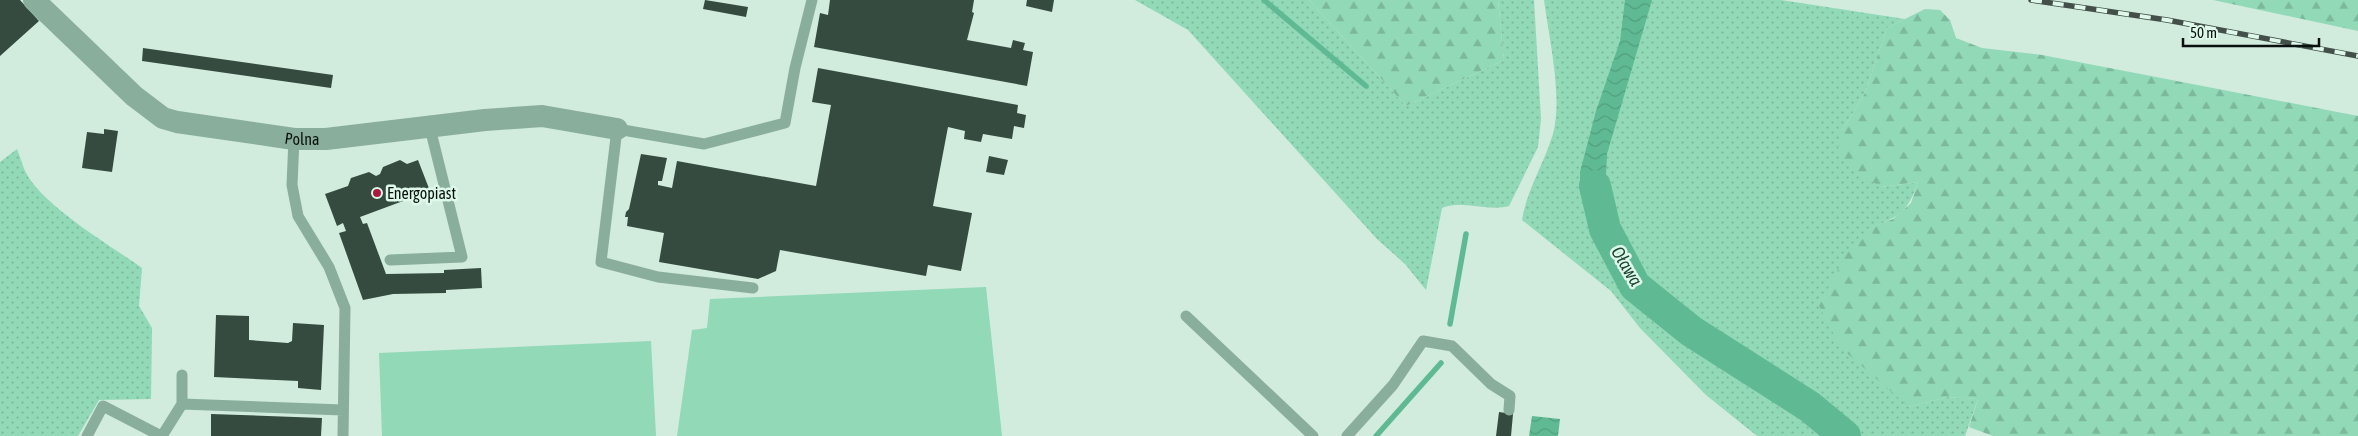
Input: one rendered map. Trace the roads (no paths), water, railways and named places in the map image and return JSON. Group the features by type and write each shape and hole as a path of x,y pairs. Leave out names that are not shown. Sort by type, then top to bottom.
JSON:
{"street":[{"name":"Polna","path":"34,0 134,96 163,118 177,122 294,139 326,139 485,120 542,116 617,129"}],"lane":[{"path":"753,288 658,277 601,262 617,129 704,144 785,124 795,68 812,0"},
{"path":"390,260 462,257 430,128"},
{"path":"294,139 292,185 298,216 329,267 345,308 343,436"},
{"path":"1186,316 1313,436"},
{"path":"1347,436 1393,385 1423,341 1452,346 1491,384 1510,396 1509,410"},
{"path":"87,436 103,406 162,436 182,404 182,375"},
{"path":"182,404 343,410"}],"water":[{"path":"1625,0 1652,0 1607,154 1605,196 1614,227 1598,232 1580,192 1580,172 1596,111 1620,41"},
{"path":"1532,416 1560,419 1558,436 1529,436"}],"waterway":[{"path":"1264,0 1366,86"},
{"name":"Oława","path":"1595,186 1605,229 1635,286 1691,331 1810,407 1845,436"},
{"path":"1450,324 1466,234"},
{"path":"1376,436 1441,363"}],"railway":[{"path":"2031,0 2167,20 2358,56"}],"place":[{"name":"Energopiast","path":"377,193"}]}
